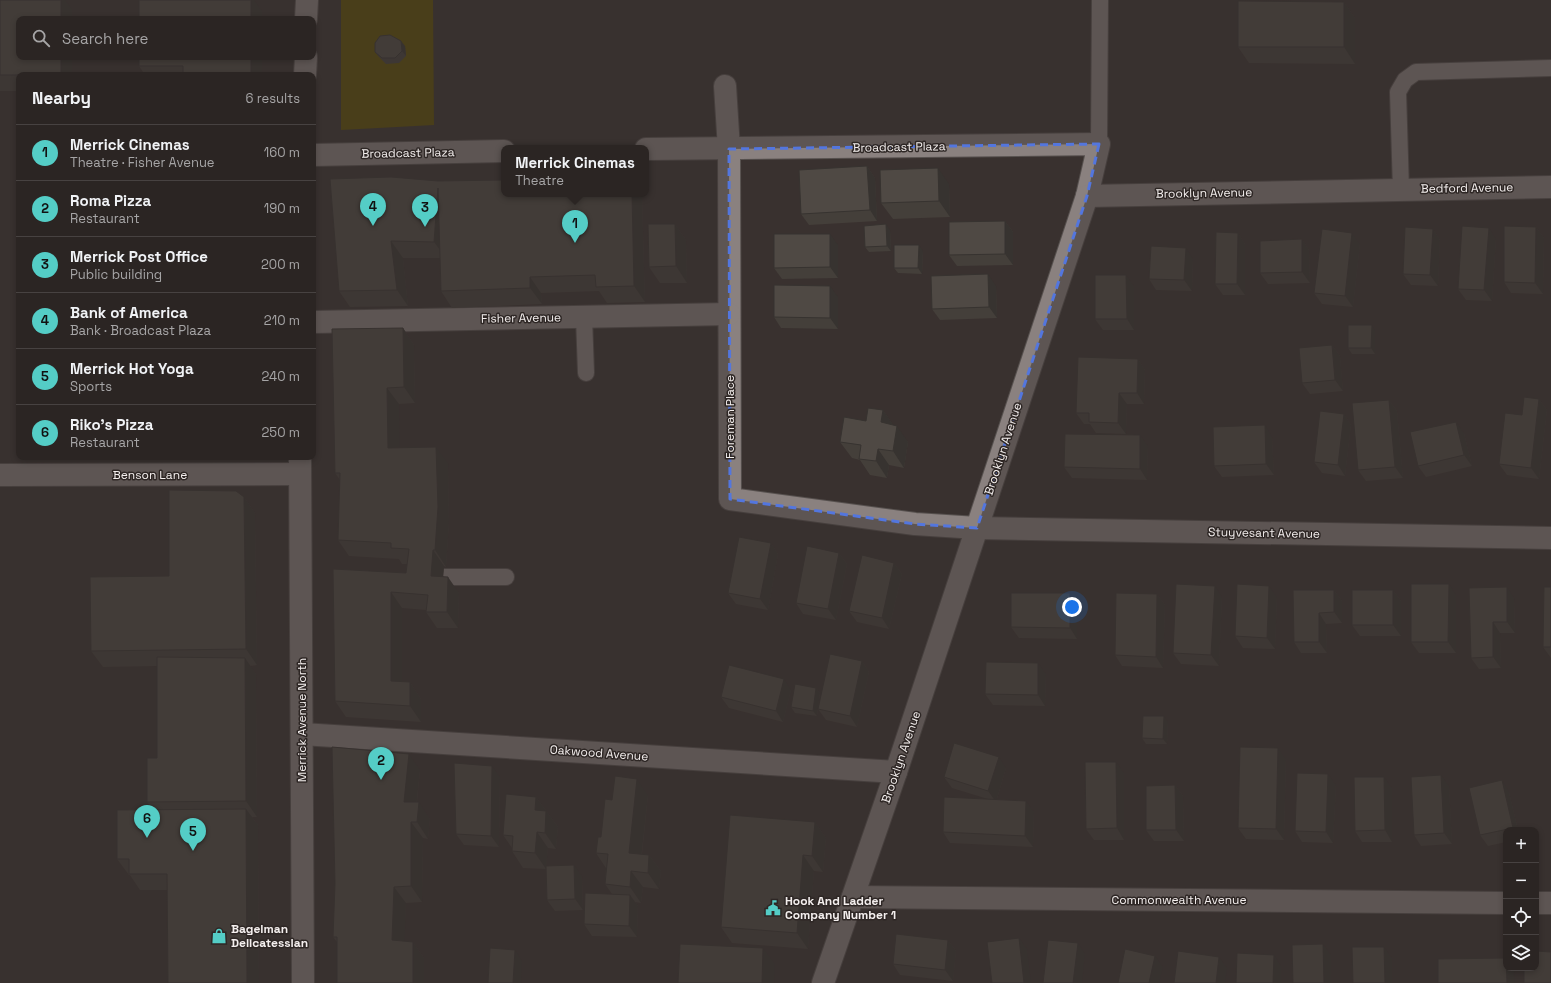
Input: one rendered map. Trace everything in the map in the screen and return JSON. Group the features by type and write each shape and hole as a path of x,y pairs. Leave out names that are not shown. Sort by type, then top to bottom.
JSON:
{"street":[{"path":"306,16 307,0"},
{"path":"305,72 306,60"},
{"name":"Foreman Place","path":"725,86 729,149 730,499 915,524 977,528"},
{"path":"1087,196 1099,144"},
{"name":"Broadcast Plaza","path":"649,150 1099,144"},
{"name":"Broadcast Plaza","path":"316,155 501,151"},
{"name":"Bedford Avenue","path":"1393,190 1551,187"},
{"name":"Brooklyn Avenue","path":"823,983 896,772 1087,196 1393,190"},
{"name":"Fisher Avenue","path":"316,322 729,314"},
{"name":"Benson Lane","path":"0,475 300,466"},
{"name":"Merrick Avenue North","path":"300,466 303,983"},
{"name":"Stuyvesant Avenue","path":"977,528 1551,538"},
{"name":"Oakwood Avenue","path":"302,734 896,772"},
{"name":"Commonwealth Avenue","path":"853,897 1503,903"},
{"path":"1539,903 1551,903"}],"lane":[{"path":"1099,144 1100,0"},
{"path":"1393,190 1398,92 1405,80 1416,72 1551,68"},
{"path":"584,317 586,373"},
{"path":"444,577 506,577"}],"highlighted area":[{"path":"1099,144 1087,196 977,528 915,524 730,499 729,149"}],"shaded area":[{"path":"341,0 433,0 434,125 341,130"}],"building":[{"path":"0,0 61,0 61,16 16,16 16,60 61,60 61,72 16,72 16,75 0,75"},
{"path":"139,0 251,0 251,16 139,16"},
{"path":"1238,1 1344,2 1344,47 1238,47"},
{"path":"390,35 401,41 402,51 395,58 382,58 375,52 375,43 380,36"},
{"path":"139,60 251,60 251,72 183,72 183,66 139,66"},
{"path":"867,166 870,210 801,214 799,170"},
{"path":"938,168 939,201 881,203 880,170"},
{"path":"391,177 438,181 501,180 501,197 632,197 634,286 596,287 595,275 530,277 530,288 441,291 438,188 434,242 391,241 397,290 339,291 330,179"},
{"path":"1005,221 1005,254 949,255 949,222"},
{"path":"648,224 675,224 676,266 649,267"},
{"path":"886,224 887,246 865,247 864,226"},
{"path":"1462,226 1489,228 1484,290 1458,289"},
{"path":"1504,226 1536,227 1535,283 1504,282"},
{"path":"1405,227 1433,229 1430,275 1403,274"},
{"path":"1322,229 1352,233 1345,296 1314,293"},
{"path":"1216,232 1238,233 1237,284 1215,284"},
{"path":"774,234 830,234 830,267 774,268"},
{"path":"1302,239 1302,272 1260,273 1260,241"},
{"path":"894,245 919,245 918,268 894,268"},
{"path":"1151,246 1186,248 1184,280 1149,279"},
{"path":"988,274 989,307 932,309 931,276"},
{"path":"1095,275 1126,275 1127,319 1095,319"},
{"path":"774,285 830,286 830,318 774,317"},
{"path":"1348,325 1372,325 1371,348 1348,348"},
{"path":"403,328 404,387 387,388 388,448 436,447 438,507 435,550 433,550 431,576 448,577 447,612 426,612 428,595 391,592 391,681 410,682 410,706 335,701 333,569 406,573 409,549 391,548 391,543 338,540 340,473 335,473 332,329"},
{"path":"1332,345 1335,380 1302,383 1299,348"},
{"path":"1078,357 1138,359 1137,393 1119,393 1118,423 1089,422 1089,413 1076,413"},
{"path":"1524,397 1539,399 1531,468 1499,464 1505,413 1522,415"},
{"path":"1389,400 1395,467 1358,470 1352,403"},
{"path":"868,408 883,410 881,422 897,426 893,451 878,449 876,461 859,459 861,445 840,442 844,417 866,421"},
{"path":"1320,411 1344,414 1338,465 1314,462"},
{"path":"1456,422 1464,455 1418,466 1410,432"},
{"path":"1265,425 1266,464 1214,466 1213,427"},
{"path":"1065,434 1140,435 1140,469 1064,467"},
{"path":"169,490 236,491 244,497 246,649 91,651 90,577 169,576"},
{"path":"739,537 771,543 760,599 728,593"},
{"path":"807,546 839,553 828,609 796,603"},
{"path":"862,555 894,563 882,618 849,611"},
{"path":"1176,584 1215,586 1211,655 1173,653"},
{"path":"1237,584 1269,586 1267,638 1235,636"},
{"path":"1411,584 1449,584 1448,642 1411,642"},
{"path":"1507,587 1507,622 1493,622 1493,657 1471,658 1469,588"},
{"path":"1544,587 1551,587 1551,647 1543,647"},
{"path":"1293,590 1334,590 1334,612 1319,613 1319,642 1294,642"},
{"path":"1352,590 1393,590 1393,625 1352,625"},
{"path":"1011,593 1070,593 1070,628 1011,627"},
{"path":"1116,593 1157,594 1156,657 1115,655"},
{"path":"830,654 862,661 850,716 818,709"},
{"path":"157,657 245,658 246,801 147,802 147,758 157,758"},
{"path":"986,662 1038,663 1038,695 985,694"},
{"path":"729,665 784,679 776,711 721,697"},
{"path":"795,684 816,688 813,711 791,707"},
{"path":"1143,716 1164,716 1163,739 1142,738"},
{"path":"954,743 999,757 988,791 944,777"},
{"path":"332,747 409,754 404,802 419,802 417,822 411,822 411,886 394,887 392,940 413,942 413,983 337,983 337,937 333,937 335,884"},
{"path":"1240,747 1278,748 1276,829 1238,828"},
{"path":"1085,762 1116,762 1117,828 1086,829"},
{"path":"454,763 492,766 491,836 456,834"},
{"path":"1297,773 1328,774 1326,832 1295,831"},
{"path":"1441,775 1444,833 1414,835 1411,777"},
{"path":"615,776 637,779 629,853 649,855 648,873 631,871 630,887 605,884 608,854 596,853 598,837 601,837 605,799 612,800"},
{"path":"1354,777 1384,777 1385,830 1355,831"},
{"path":"1502,780 1513,827 1503,827 1503,830 1480,835 1469,788"},
{"path":"1175,785 1176,830 1146,830 1146,786"},
{"path":"506,794 536,797 535,810 546,811 545,833 537,832 535,853 512,851 513,836 503,835"},
{"path":"944,797 1026,801 1025,836 943,832"},
{"path":"246,809 247,983 168,983 167,874 129,874 129,859 117,859 117,810"},
{"name":"Hook And Ladder Company Number 1","path":"730,815 815,822 812,856 803,855 797,933 721,927"},
{"path":"574,865 575,899 547,900 546,866"},
{"path":"585,893 630,895 629,926 584,924"},
{"path":"896,934 948,940 945,970 893,964"},
{"path":"1019,938 1024,983 992,983 987,942"},
{"path":"1048,940 1078,943 1073,983 1043,983"},
{"path":"680,944 763,948 762,983 678,983"},
{"path":"1323,944 1324,983 1293,983 1292,945"},
{"path":"1352,947 1384,947 1385,983 1353,983"},
{"path":"490,948 515,950 513,983 488,983"},
{"path":"1125,949 1155,956 1149,983 1118,983"},
{"path":"1178,951 1219,957 1216,983 1174,983"},
{"path":"1539,951 1551,952 1551,983 1524,983 1524,971 1539,971"},
{"path":"1237,953 1274,955 1273,983 1236,983"},
{"path":"1503,958 1503,971 1507,971 1507,983 1438,983 1438,959"}],"place":[{"name":"Bank of America","path":"373,226"},
{"name":"Merrick Post Office","path":"425,227"},
{"name":"Merrick Cinemas","path":"575,243"},
{"name":"Roma Pizza","path":"381,780"},
{"name":"Riko's Pizza","path":"147,838"},
{"name":"Merrick Hot Yoga","path":"193,851"},
{"name":"Hook And Ladder Company Number 1","path":"773,908"},
{"name":"Bagelman Delicatessian","path":"219,936"}]}
